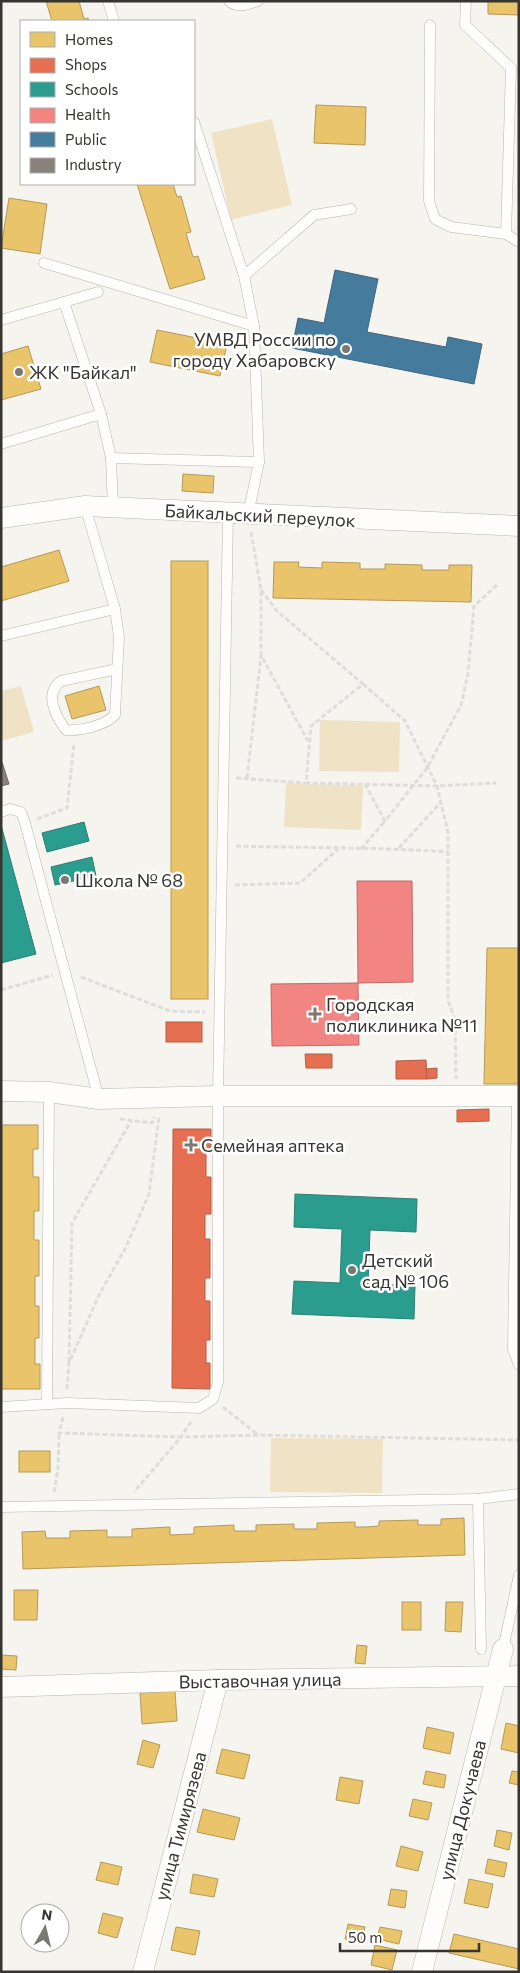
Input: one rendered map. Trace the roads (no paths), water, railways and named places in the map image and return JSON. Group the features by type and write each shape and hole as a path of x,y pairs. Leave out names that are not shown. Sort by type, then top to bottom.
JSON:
{"street":[{"name":"Байкальский переулок","path":"1,518 86,506 519,526"},
{"path":"1,1091 50,1092 98,1099 218,1096 518,1096"},
{"name":"улица Докучаева","path":"422,1972 503,1649"},
{"name":"Выставочная улица","path":"1,1687 218,1680 519,1676"},
{"name":"улица Тимирязева","path":"143,1972 218,1680"}],"lane":[{"path":"108,1 114,20"},
{"path":"229,1 232,5 243,6 258,1"},
{"path":"466,1 465,25 511,68 506,234"},
{"path":"430,25 429,201 435,219 451,227 506,234 519,242"},
{"path":"1,1407 66,1404 199,1408 213,1399 218,1382 218,1096 224,778 238,514 259,462 254,326 244,276 195,125"},
{"path":"244,276 314,215 351,209"},
{"path":"44,263 254,326"},
{"path":"1,320 98,292"},
{"path":"64,302 101,414 110,458 113,508"},
{"path":"1,444 101,414"},
{"path":"110,458 259,462"},
{"path":"86,506 115,609 119,637 115,715 109,721 74,730 66,730 59,722 51,695 54,686 61,681 117,669"},
{"path":"1,636 115,609"},
{"path":"1,812 10,809 21,812 25,823 98,1099"},
{"path":"48,1404 50,1092"},
{"path":"518,1096 513,1349 519,1365"},
{"path":"1,1507 478,1498 519,1494"},
{"path":"478,1498 481,1649"},
{"path":"503,1649 519,1575"}],"place":[{"name":"УМВД России по городу Хабаровску","path":"346,349"},
{"name":"ЖК \"Байкал\"","path":"19,372"},
{"name":"Школа № 68","path":"65,880"},
{"name":"Городская поликлиника №11","path":"315,1014"},
{"name":"Семейная аптека","path":"191,1145"},
{"name":"Детский сад № 106","path":"352,1270"}]}
